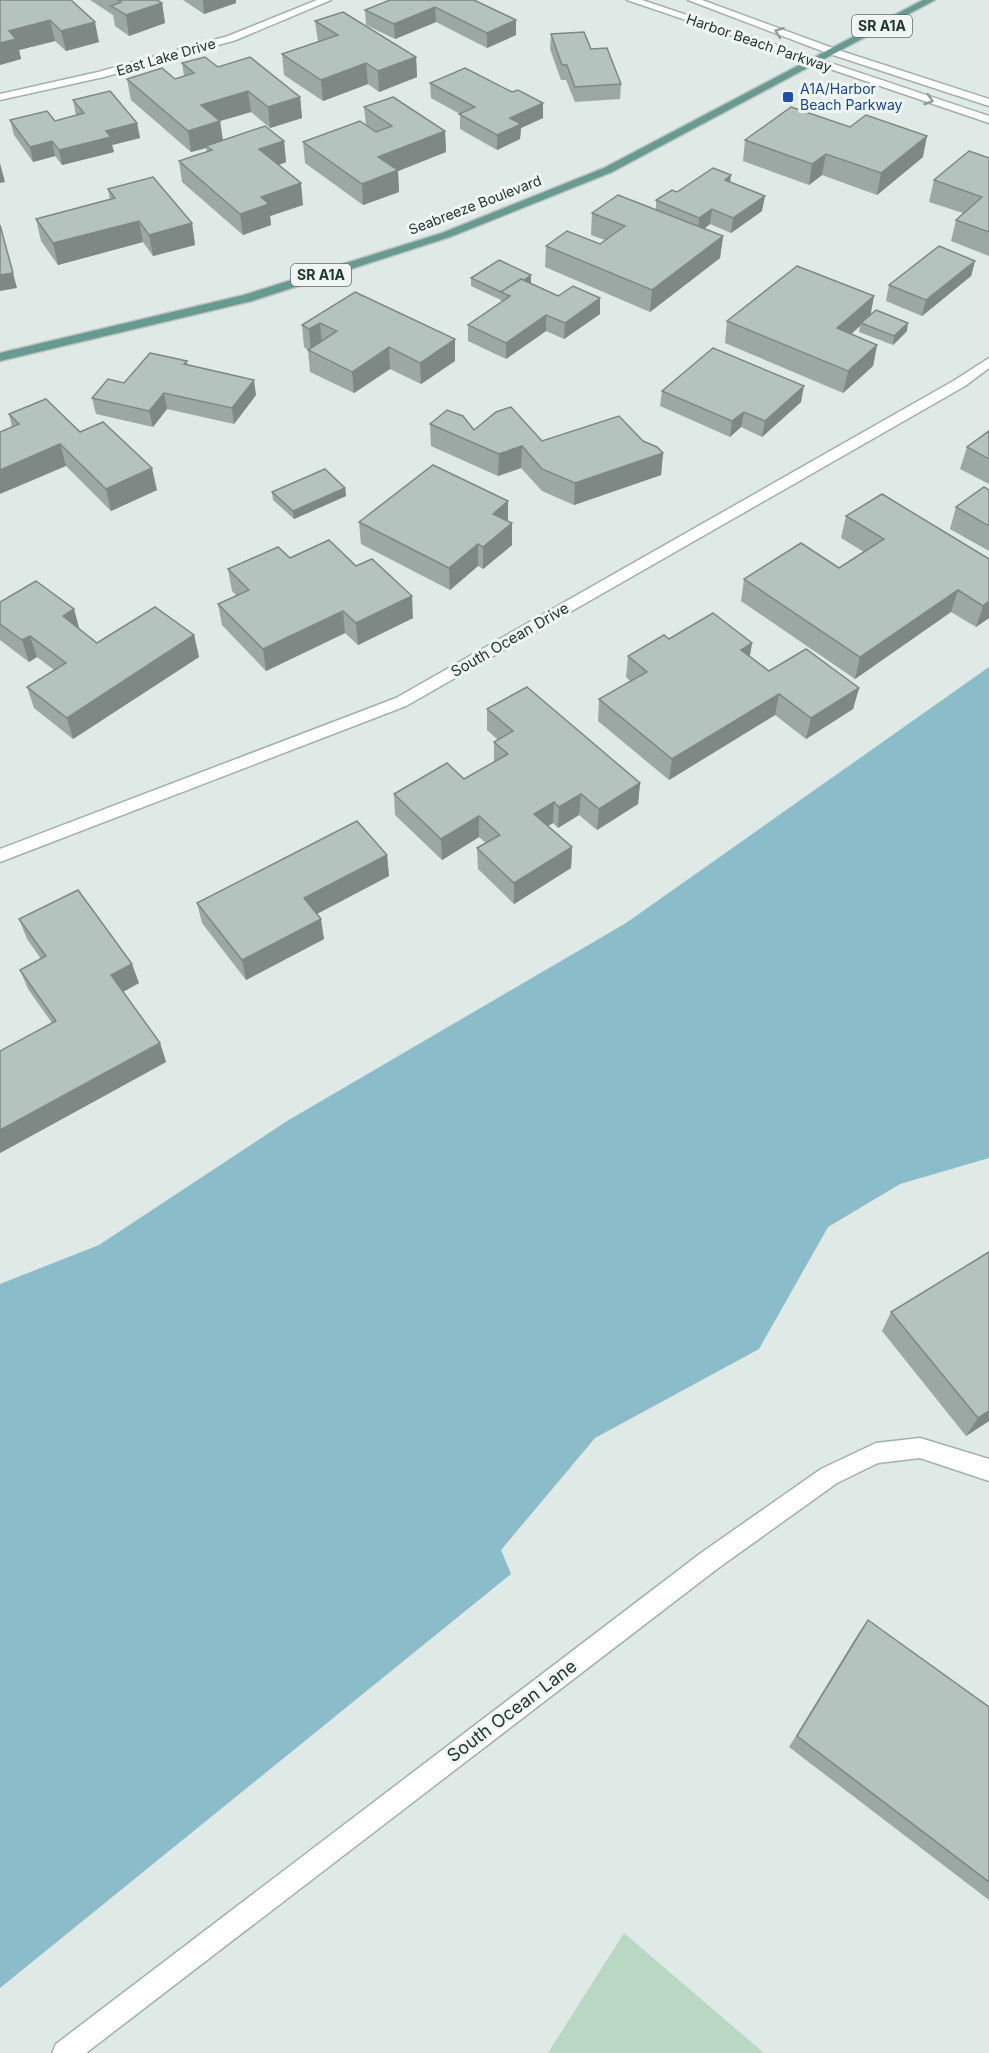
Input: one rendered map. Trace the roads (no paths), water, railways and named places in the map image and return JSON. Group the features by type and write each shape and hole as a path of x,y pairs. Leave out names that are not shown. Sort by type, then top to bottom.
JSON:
{"main road":[{"name":"Seabreeze Boulevard","path":"0,357 248,298 446,235 608,170 930,0"}],"street":[{"name":"East Lake Drive","path":"0,97 100,75 232,38 326,0"},
{"name":"Harbor Beach Parkway","path":"632,0 813,63 989,120"},
{"name":"Harbor Beach Parkway","path":"693,0 834,52 989,103"},
{"name":"South Ocean Drive","path":"0,856 401,702 960,383 989,362"},
{"name":"South Ocean Lane","path":"64,2053 700,1568 830,1476 876,1453 920,1448 989,1470"}],"water":[{"path":"989,667 989,1158 900,1184 828,1227 759,1349 595,1438 501,1550 511,1574 0,1988 0,1284 99,1245 287,1121 626,923"}],"place":[{"name":"A1A/Harbor Beach Parkway","path":"788,97"}]}
